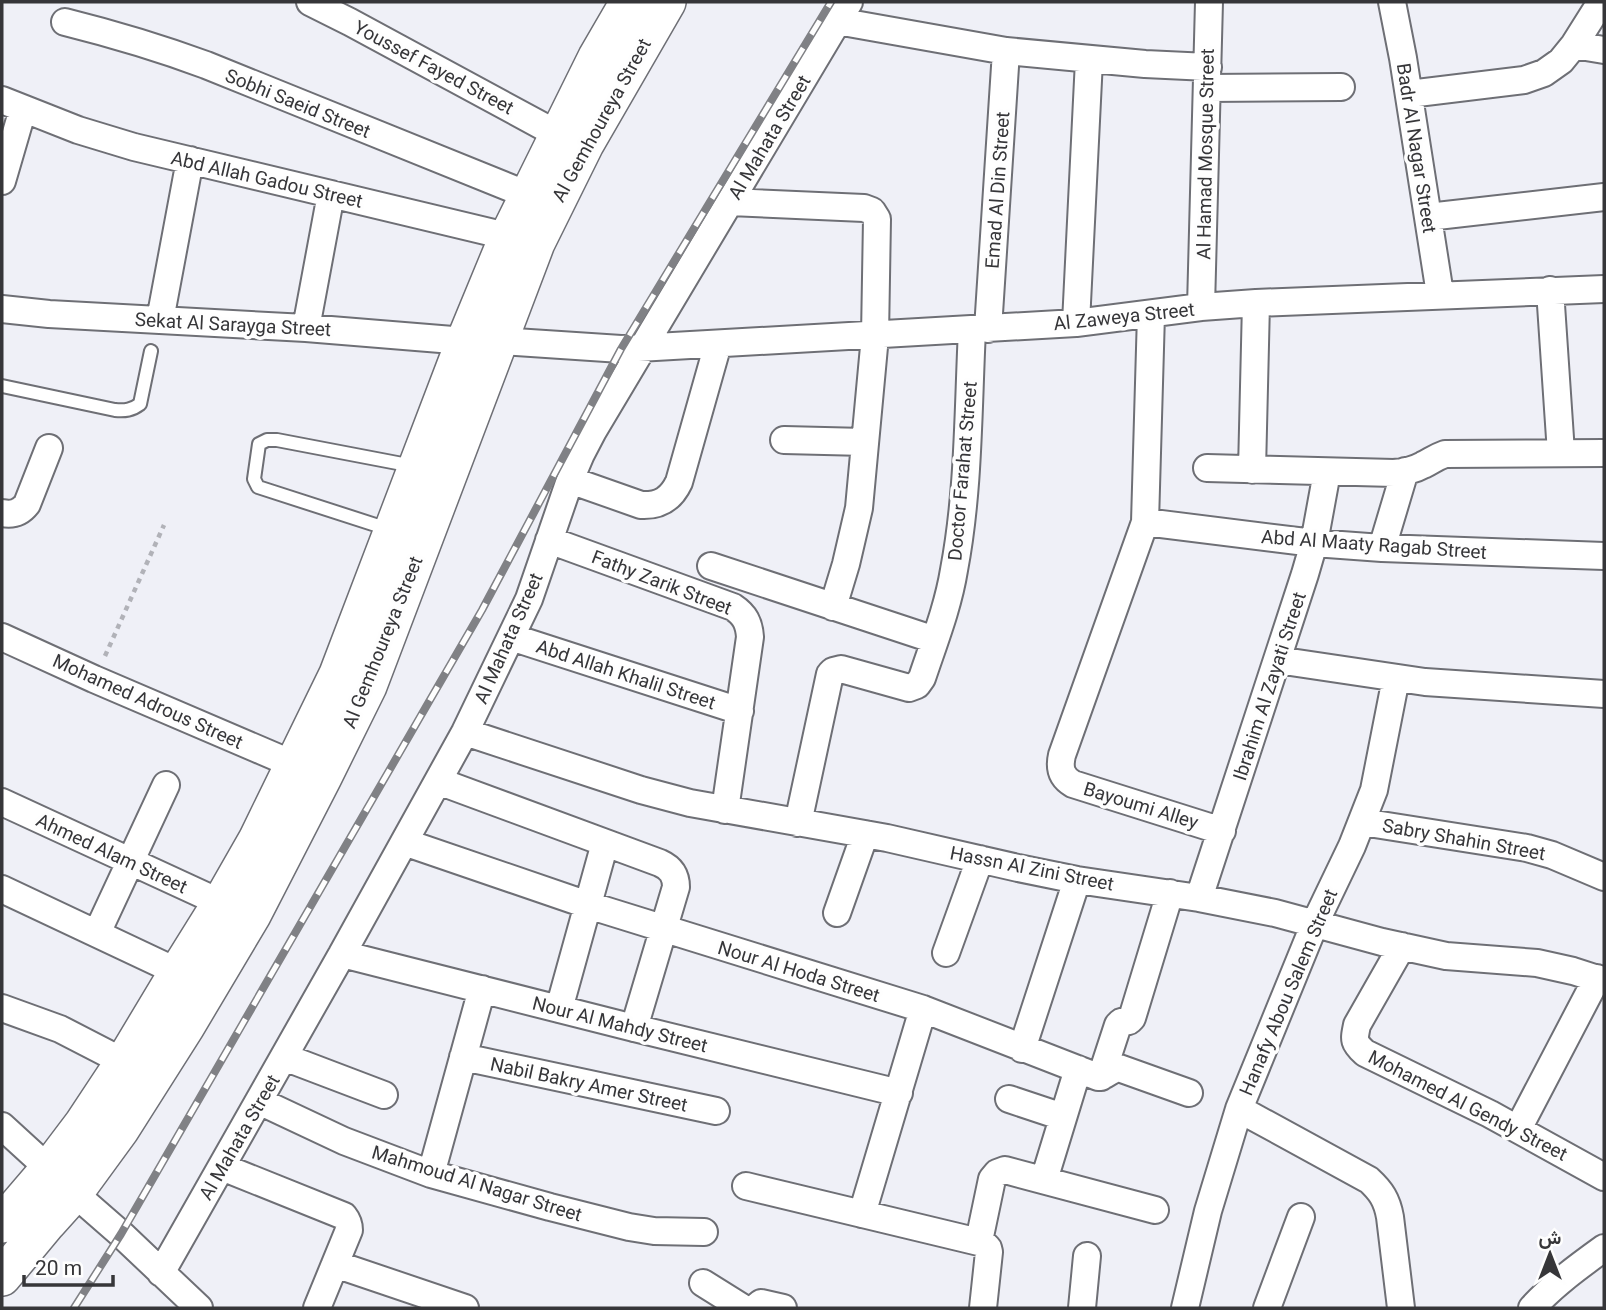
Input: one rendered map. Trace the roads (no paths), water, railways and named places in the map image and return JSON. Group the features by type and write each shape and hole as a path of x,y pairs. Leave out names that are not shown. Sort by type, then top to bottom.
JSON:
{"main road":[{"name":"Al Gemhoureya Street","path":"522,240 528,195 597,57 629,2"},
{"name":"Al Gemhoureya Street","path":"2,1224 62,1181 120,1130 252,915 368,686 482,341 522,240 585,144 667,2"},
{"name":"Al Gemhoureya Street","path":"2,1277 62,1181 83,1124 124,1062 257,840 338,674 417,466 482,341"}],"street":[{"name":"Youssef Fayed Street","path":"310,2 557,134"},
{"name":"Al Hamad Mosque Street","path":"1202,307 1209,2"},
{"name":"Badr Al Nagar Street","path":"1392,2 1440,294"},
{"path":"1409,94 1524,80 1544,73 1561,61 1574,46 1601,2"},
{"path":"843,12 1006,51 1208,77 1341,87"},
{"name":"Al Mahata Street","path":"161,1273 464,732 529,599 570,480 593,431 843,12"},
{"name":"Sobhi Saeid Street","path":"65,22 136,41 195,61 528,195"},
{"path":"1574,46 1604,50"},
{"name":"Emad Al Din Street","path":"980,329 1006,51"},
{"path":"1076,323 1089,60"},
{"name":"Abd Allah Gadou Street","path":"13,104 122,144 522,240"},
{"path":"2,181 13,104"},
{"path":"160,320 190,160"},
{"path":"306,328 331,194"},
{"path":"1428,217 1604,197"},
{"path":"730,202 864,208 872,211 877,223 875,336 859,508 855,532 833,607"},
{"name":"Al Zaweya Street","path":"644,348 1076,323 1256,303 1604,289"},
{"path":"1550,290 1561,453"},
{"path":"1252,470 1256,303"},
{"name":"Sekat Al Sarayga Street","path":"2,309 482,341 644,348"},
{"path":"1145,522 1151,314"},
{"name":"Doctor Farahat Street","path":"798,823 830,674 841,669 904,687 913,687 922,678 949,597 960,534 980,329"},
{"path":"570,480 634,504 651,506 668,498 679,482 718,344"},
{"path":"784,440 865,442"},
{"path":"2,513 10,514 23,510 48,448"},
{"path":"1207,468 1372,473 1405,471 1446,454 1604,453"},
{"path":"1382,548 1405,471"},
{"name":"Ibrahim Al Zayati Street","path":"1199,898 1314,543 1327,472"},
{"name":"Abd Al Maaty Ragab Street","path":"1145,522 1314,543 1604,556"},
{"name":"Bayoumi Alley","path":"1145,522 1062,755 1060,769 1073,784 1222,831"},
{"name":"Fathy Zarik Street","path":"549,540 724,603 741,612 747,620 750,637 726,810"},
{"path":"711,566 934,640"},
{"name":"Mohamed Adrous Street","path":"2,637 295,765"},
{"name":"Abd Allah Khalil Street","path":"511,637 740,711"},
{"path":"1277,660 1449,684 1604,694"},
{"name":"Hanafy Abou Salem Street","path":"1185,1308 1208,1211 1238,1109 1315,923 1352,846 1374,790 1396,678"},
{"name":"Hassn Al Zini Street","path":"464,732 641,790 690,803 865,834 1077,880 1170,893 1275,913 1446,956 1536,963 1600,980"},
{"path":"438,780 666,865 674,875 676,887 634,1028"},
{"path":"97,933 166,785"},
{"name":"Ahmed Alam Street","path":"2,802 221,903"},
{"name":"Sabry Shahin Street","path":"1362,822 1527,848 1552,855 1604,877"},
{"path":"837,913 865,834"},
{"name":"Nour Al Hoda Street","path":"404,842 588,905 923,1009 1090,1073 1106,1075 1112,1069 1119,1068 1189,1093"},
{"path":"559,1009 605,843"},
{"path":"946,953 980,859"},
{"path":"1022,1049 1077,880"},
{"path":"2,889 178,972"},
{"path":"1044,1180 1063,1117 1118,1025 1132,1018 1170,893"},
{"name":"Mohamed Al Gendy Street","path":"1402,946 1357,1025 1354,1039 1358,1047 1365,1053 1490,1114 1604,1177"},
{"name":"Nour Al Mahdy Street","path":"342,954 899,1093"},
{"path":"1518,1129 1600,980"},
{"path":"431,1174 482,989"},
{"path":"2,1008 60,1030 124,1062"},
{"path":"862,1214 923,1009"},
{"path":"284,1057 384,1095"},
{"name":"Nabil Bakry Amer Street","path":"463,1057 716,1111"},
{"path":"1009,1098 1063,1117"},
{"name":"Mahmoud Al Nagar Street","path":"259,1101 344,1141 431,1174 629,1227 654,1231 704,1232"},
{"path":"1238,1109 1369,1180 1380,1190 1387,1202 1390,1217 1401,1308"},
{"path":"2,1126 199,1308"},
{"path":"222,1167 344,1216 349,1223 349,1230 317,1308"},
{"path":"979,1241 992,1179 997,1172 1005,1170 1155,1210"},
{"path":"746,1186 979,1241 986,1245 989,1252 983,1308"},
{"path":"1267,1308 1301,1217"},
{"path":"1516,1308 1537,1303 1604,1248"},
{"path":"1082,1308 1087,1256"},
{"path":"335,1264 465,1308"},
{"path":"703,1283 743,1308"},
{"path":"755,1308 765,1303 783,1308"}],"lane":[{"path":"2,386 114,410 131,410 140,404 151,351"},
{"path":"393,531 258,487 254,479 259,444 267,440 277,440 417,466"}],"railway":[{"path":"74,1308 121,1234 482,610 621,349 831,2"}]}
